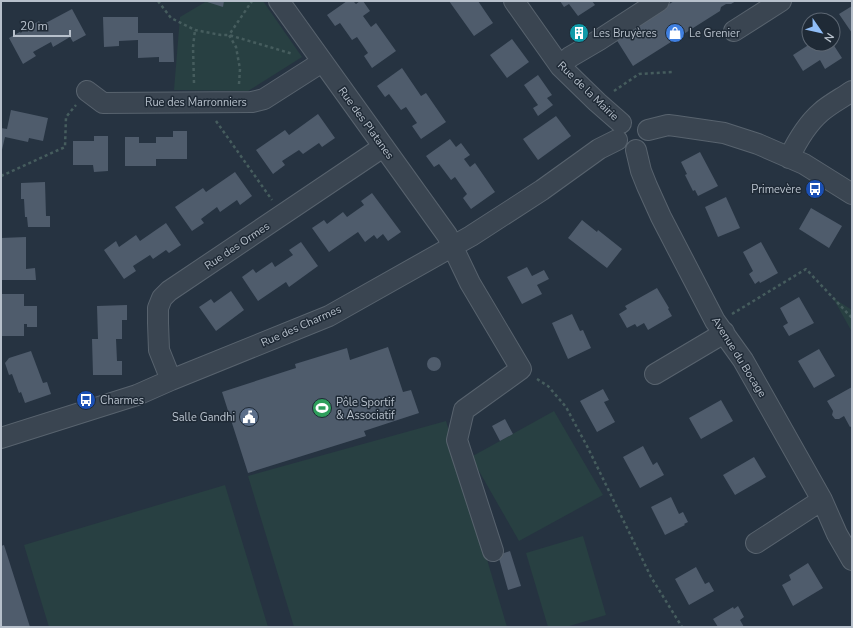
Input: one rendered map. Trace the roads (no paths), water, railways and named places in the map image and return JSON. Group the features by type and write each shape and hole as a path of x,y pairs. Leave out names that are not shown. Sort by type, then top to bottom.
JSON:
{"street":[{"name":"Rue des Platanes","path":"279,1 447,235 470,283 521,369 464,410 457,440 493,551"},
{"name":"Rue de la Mairie","path":"514,1 560,66 597,102 619,132"},
{"path":"560,66 570,57 659,1"},
{"path":"734,30 781,1"},
{"name":"Rue des Marronniers","path":"88,91 103,103 252,102 264,99 322,62"},
{"path":"790,158 798,140 812,121 822,111 852,91"},
{"path":"636,118 644,122 648,130 649,134 646,143 640,149 632,151 625,149 619,144 619,132 628,119 636,118"},
{"path":"648,130 668,125 724,133 758,144 804,164 852,194"},
{"name":"Rue des Charmes","path":"1,437 137,395 329,316 494,222 599,149 619,132"},
{"name":"Rue des Ormes","path":"171,380 159,350 158,308 162,298 170,291 383,147"},
{"name":"Avenue du Bocage","path":"636,150 641,171 661,217 720,327 743,360 822,500 837,534 852,560"},
{"path":"655,374 714,340 720,327"},
{"path":"756,543 822,500"}],"place":[{"name":"Les Bruyères","path":"579,33"},
{"name":"Le Grenier","path":"675,33"},
{"name":"Primevère","path":"815,189"},
{"name":"Charmes","path":"86,400"},
{"name":"Pôle Sportif & Associatif","path":"322,408"},
{"name":"Salle Gandhi","path":"249,417"}]}
